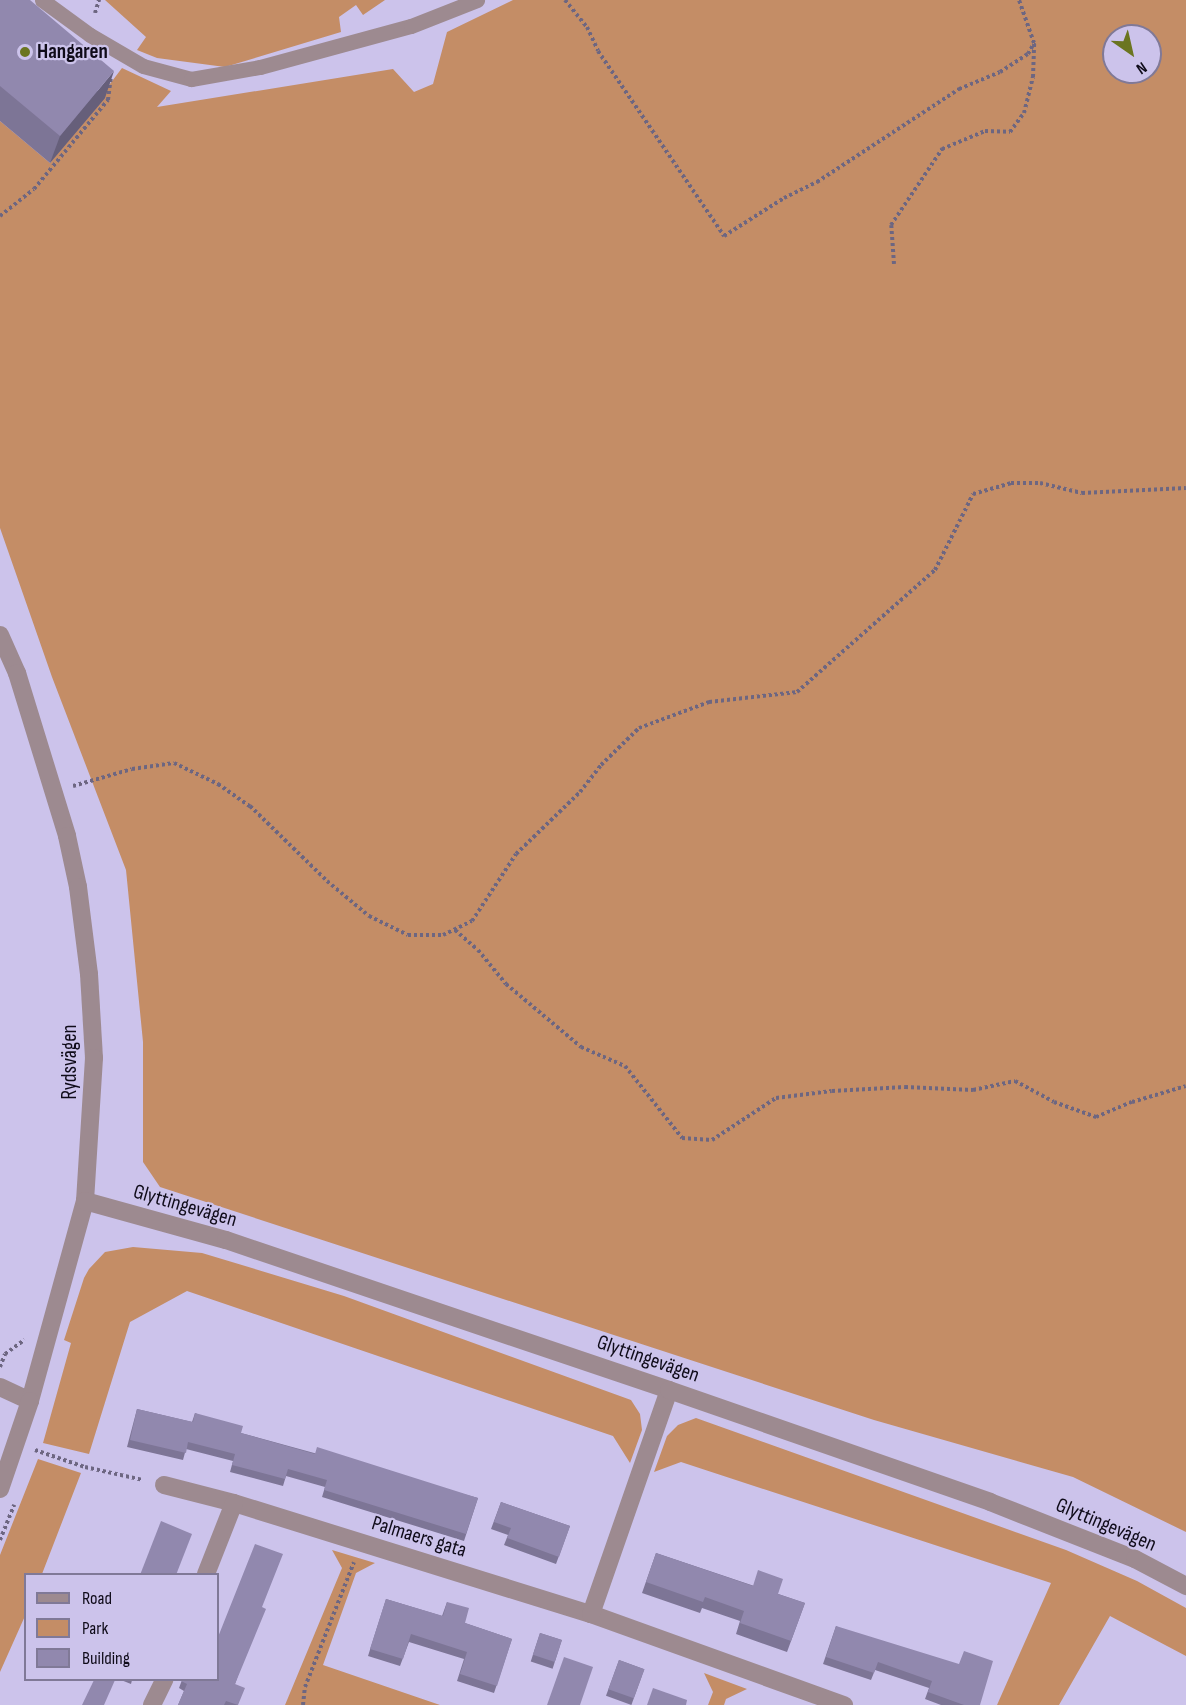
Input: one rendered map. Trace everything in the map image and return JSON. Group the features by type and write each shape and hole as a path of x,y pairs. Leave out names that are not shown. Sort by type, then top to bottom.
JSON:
{"street":[{"name":"Rydsvägen","path":"0,635 17,674 55,791 78,887 93,1017 92,1130 86,1201 30,1401 0,1489"},
{"name":"Glyttingevägen","path":"86,1201 226,1240 669,1390 990,1502 1136,1559 1186,1586"},
{"path":"0,1387 30,1401"},
{"path":"591,1614 669,1390"},
{"name":"Palmaers gata","path":"164,1485 234,1503 591,1614 844,1705"},
{"path":"207,1573 234,1503"},
{"path":"152,1705 164,1681"}],"lane":[{"path":"42,0 90,34 143,66 191,79 260,68 411,26 477,0"}],"path":[{"path":"565,0 587,27 598,51 724,236 750,222 784,198 818,182 959,89 1000,72 1028,54 1034,43"},
{"path":"894,264 891,225 942,149 985,131 1010,132 1024,113 1033,77 1034,43 1019,0"},
{"path":"0,216 34,189 108,100 112,85 111,74 126,56"},
{"path":"55,791 132,769 174,763 218,784 250,806 303,858 369,915 408,935 443,935 472,921 516,854 580,792 601,765 639,728 709,702 797,692 935,570 973,494 1011,483 1040,483 1082,493 1186,488"},
{"path":"455,930 478,950 506,984 581,1047 626,1066 682,1138 712,1140 776,1098 832,1091 905,1087 973,1090 1015,1082 1054,1102 1096,1117 1132,1102 1186,1086"},
{"path":"0,1368 5,1354 27,1337"},
{"path":"15,1444 85,1467 164,1485"},
{"path":"303,1705 305,1687 362,1543"}],"green space":[{"path":"105,0 385,0 363,15 356,5 339,17 341,32 225,67 157,58 137,50 146,37"},
{"path":"513,0 1186,0 1186,1532 1073,1477 874,1420 160,1187 143,1162 143,1042 126,870 52,677 0,528 0,121 50,163 122,68 171,91 157,107 393,69 414,92 433,84 447,32"},
{"path":"133,1247 202,1253 344,1296 631,1400 640,1414 642,1430 630,1463 613,1436 187,1291 130,1322 89,1454 43,1443 71,1343 64,1340 84,1278 105,1252"},
{"path":"696,1418 1066,1550 1137,1581 1186,1608 1186,1656 1110,1616 1059,1705 997,1705 1051,1583 681,1462 654,1472 667,1436 678,1425"},
{"path":"38,1459 81,1473 42,1573 24,1573 24,1618 0,1672 0,1555"},
{"path":"332,1550 375,1563 356,1573 323,1665 440,1705 285,1705 342,1568"},
{"path":"704,1673 747,1689 726,1699 724,1705 708,1705 713,1692"}],"building":[{"name":"Hangaren","path":"0,0 30,0 114,71 60,136 0,86"},
{"path":"137,1409 193,1422 195,1413 243,1426 241,1433 315,1454 317,1447 478,1498 466,1534 324,1490 327,1480 288,1469 285,1479 232,1465 235,1454 188,1442 186,1453 130,1440"},
{"path":"501,1502 570,1526 559,1557 507,1538 511,1528 494,1522"},
{"path":"161,1521 192,1534 177,1573 141,1573"},
{"path":"255,1544 283,1554 262,1607 266,1609 235,1684 245,1688 238,1705 226,1701 224,1705 178,1705 187,1684 181,1681 219,1681 219,1634"},
{"path":"656,1553 753,1586 758,1570 783,1579 778,1594 805,1603 791,1641 740,1623 744,1611 705,1597 703,1602 646,1582"},
{"path":"386,1599 443,1616 447,1602 469,1608 465,1623 512,1639 497,1686 460,1674 467,1652 411,1634 403,1659 370,1649"},
{"path":"836,1626 959,1664 964,1651 993,1661 980,1705 964,1705 928,1692 932,1681 878,1662 874,1673 826,1657"},
{"path":"540,1633 562,1640 555,1662 533,1655"},
{"path":"564,1657 593,1667 580,1705 547,1705"},
{"path":"619,1660 644,1669 634,1698 608,1689"},
{"path":"94,1681 115,1681 104,1705 82,1705"},
{"path":"653,1688 687,1700 686,1705 647,1705"}],"place":[{"name":"Hangaren","path":"25,52"}]}
